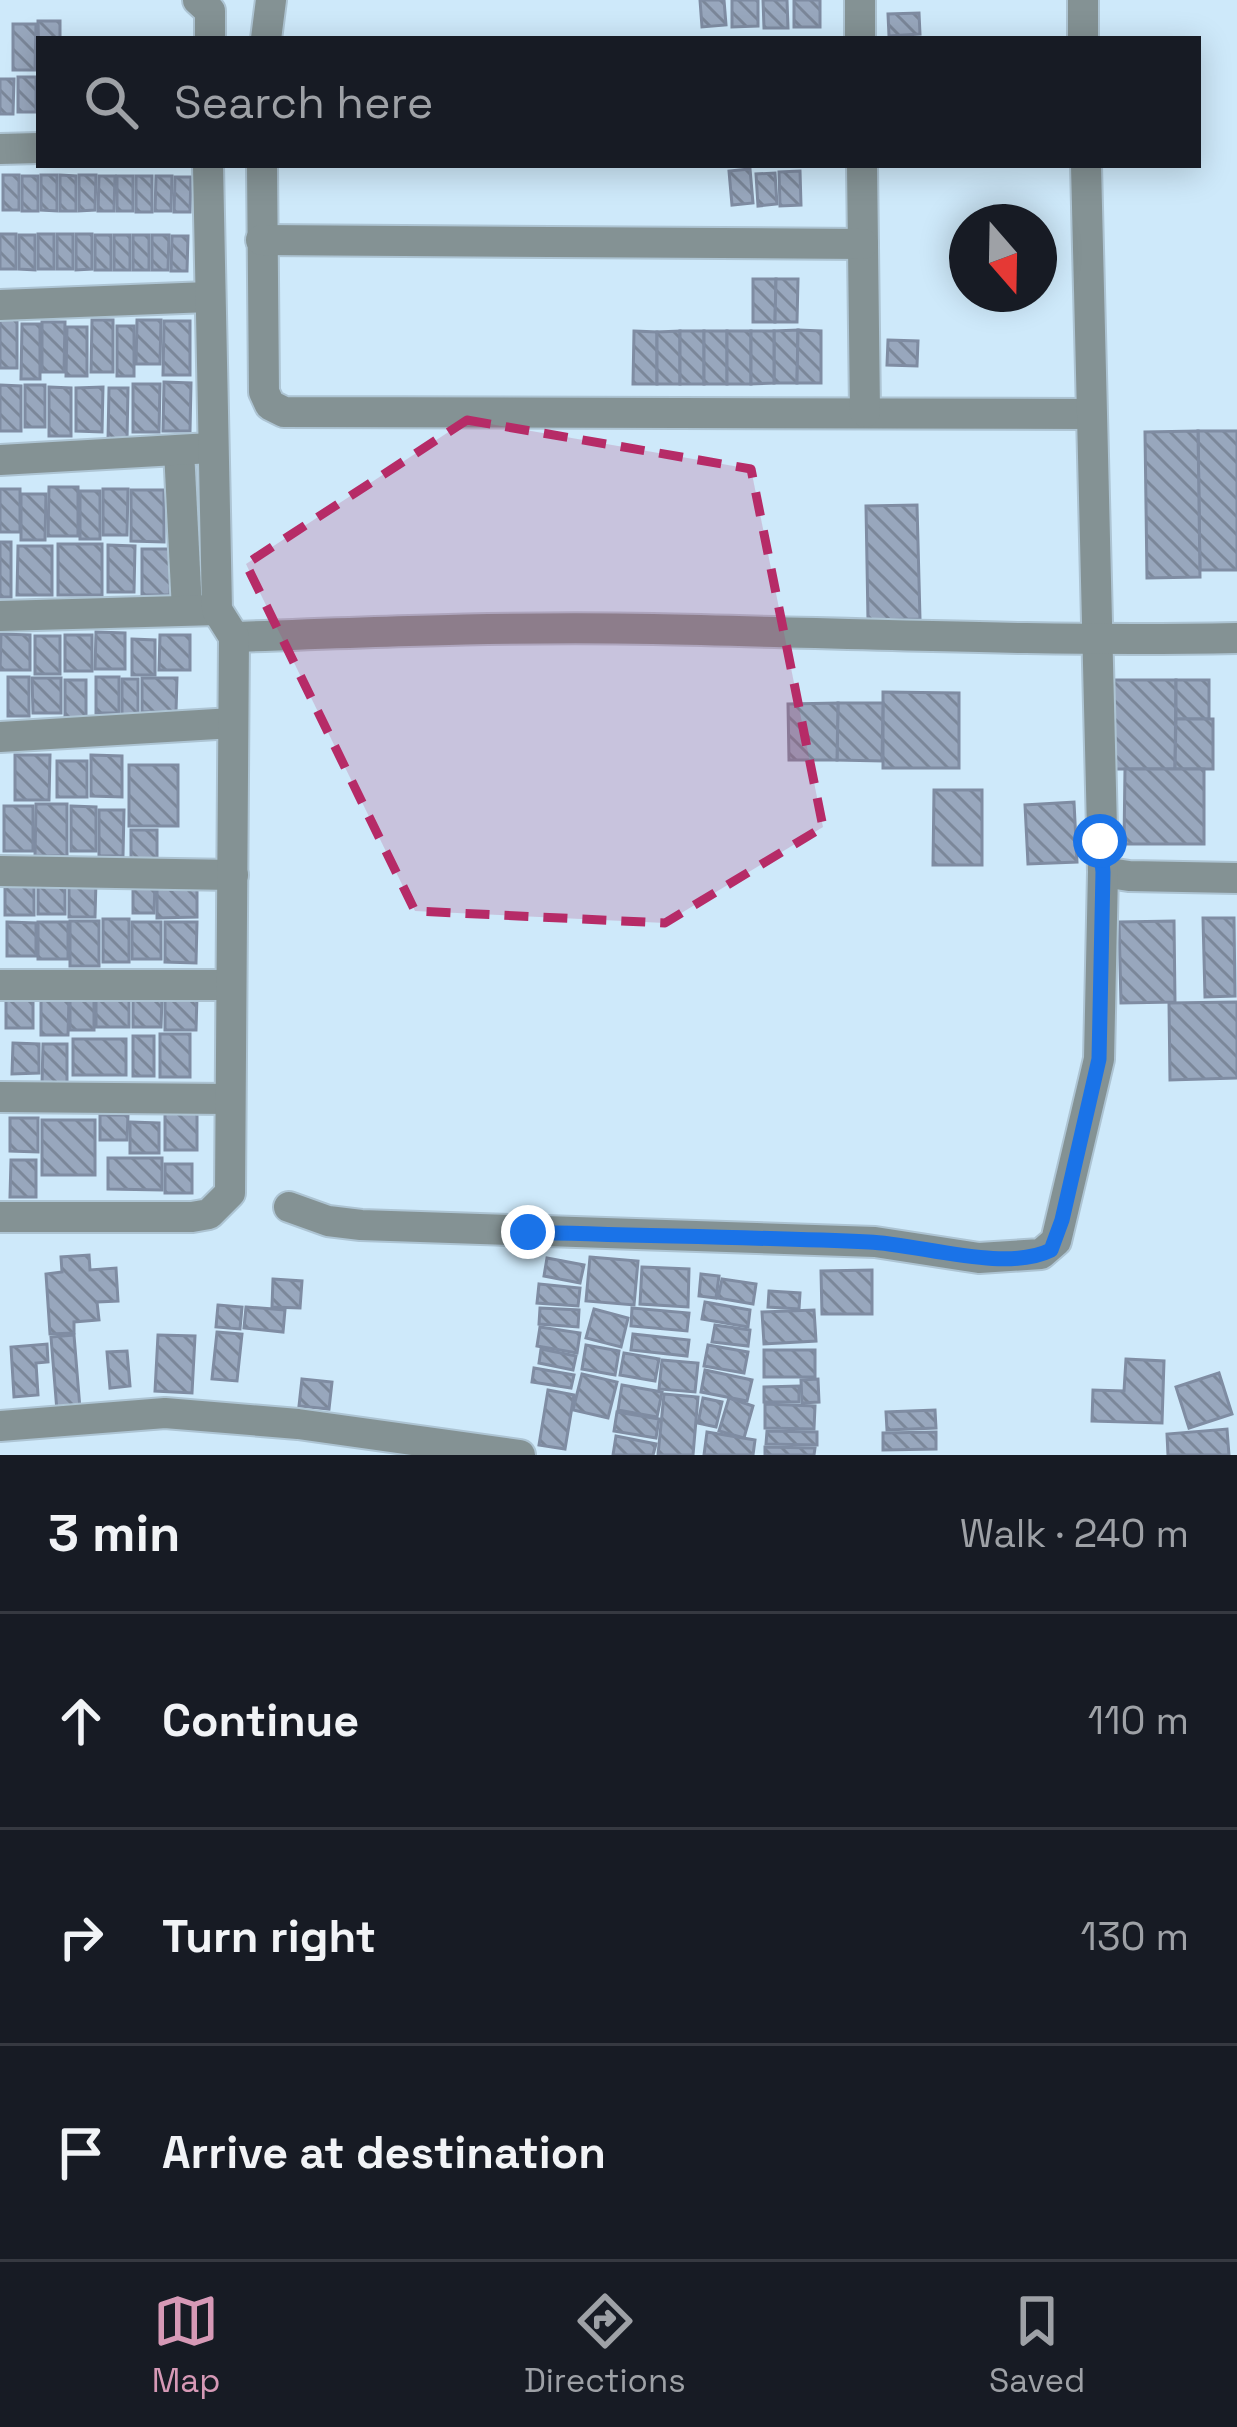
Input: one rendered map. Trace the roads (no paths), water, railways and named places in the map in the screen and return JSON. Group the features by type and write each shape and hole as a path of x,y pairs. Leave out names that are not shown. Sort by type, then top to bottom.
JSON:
{"street":[{"path":"198,0 210,11 210,36"},
{"path":"266,36 272,0"},
{"path":"860,0 860,36"},
{"path":"1082,0 1083,36"},
{"path":"0,149 36,148"},
{"path":"202,610 211,448 208,168"},
{"path":"262,168 264,392 270,405 284,412 1090,414"},
{"path":"862,168 865,412"},
{"path":"289,1207 328,1221 361,1225 875,1242 979,1258 1041,1255 1056,1241 1099,1059 1100,641 1086,168"},
{"path":"261,240 863,244"},
{"path":"0,304 209,297"},
{"path":"0,460 211,448"},
{"path":"178,450 202,610 234,637 479,628 1100,641 1237,638"},
{"path":"0,616 202,610"},
{"path":"0,1217 209,1214 230,1193 234,637"},
{"path":"0,737 233,723"},
{"path":"0,871 233,875"},
{"path":"1103,872 1237,878"},
{"path":"0,985 230,985"},
{"path":"0,1097 228,1099"},
{"path":"0,1426 165,1413 298,1424 520,1455"}]}
